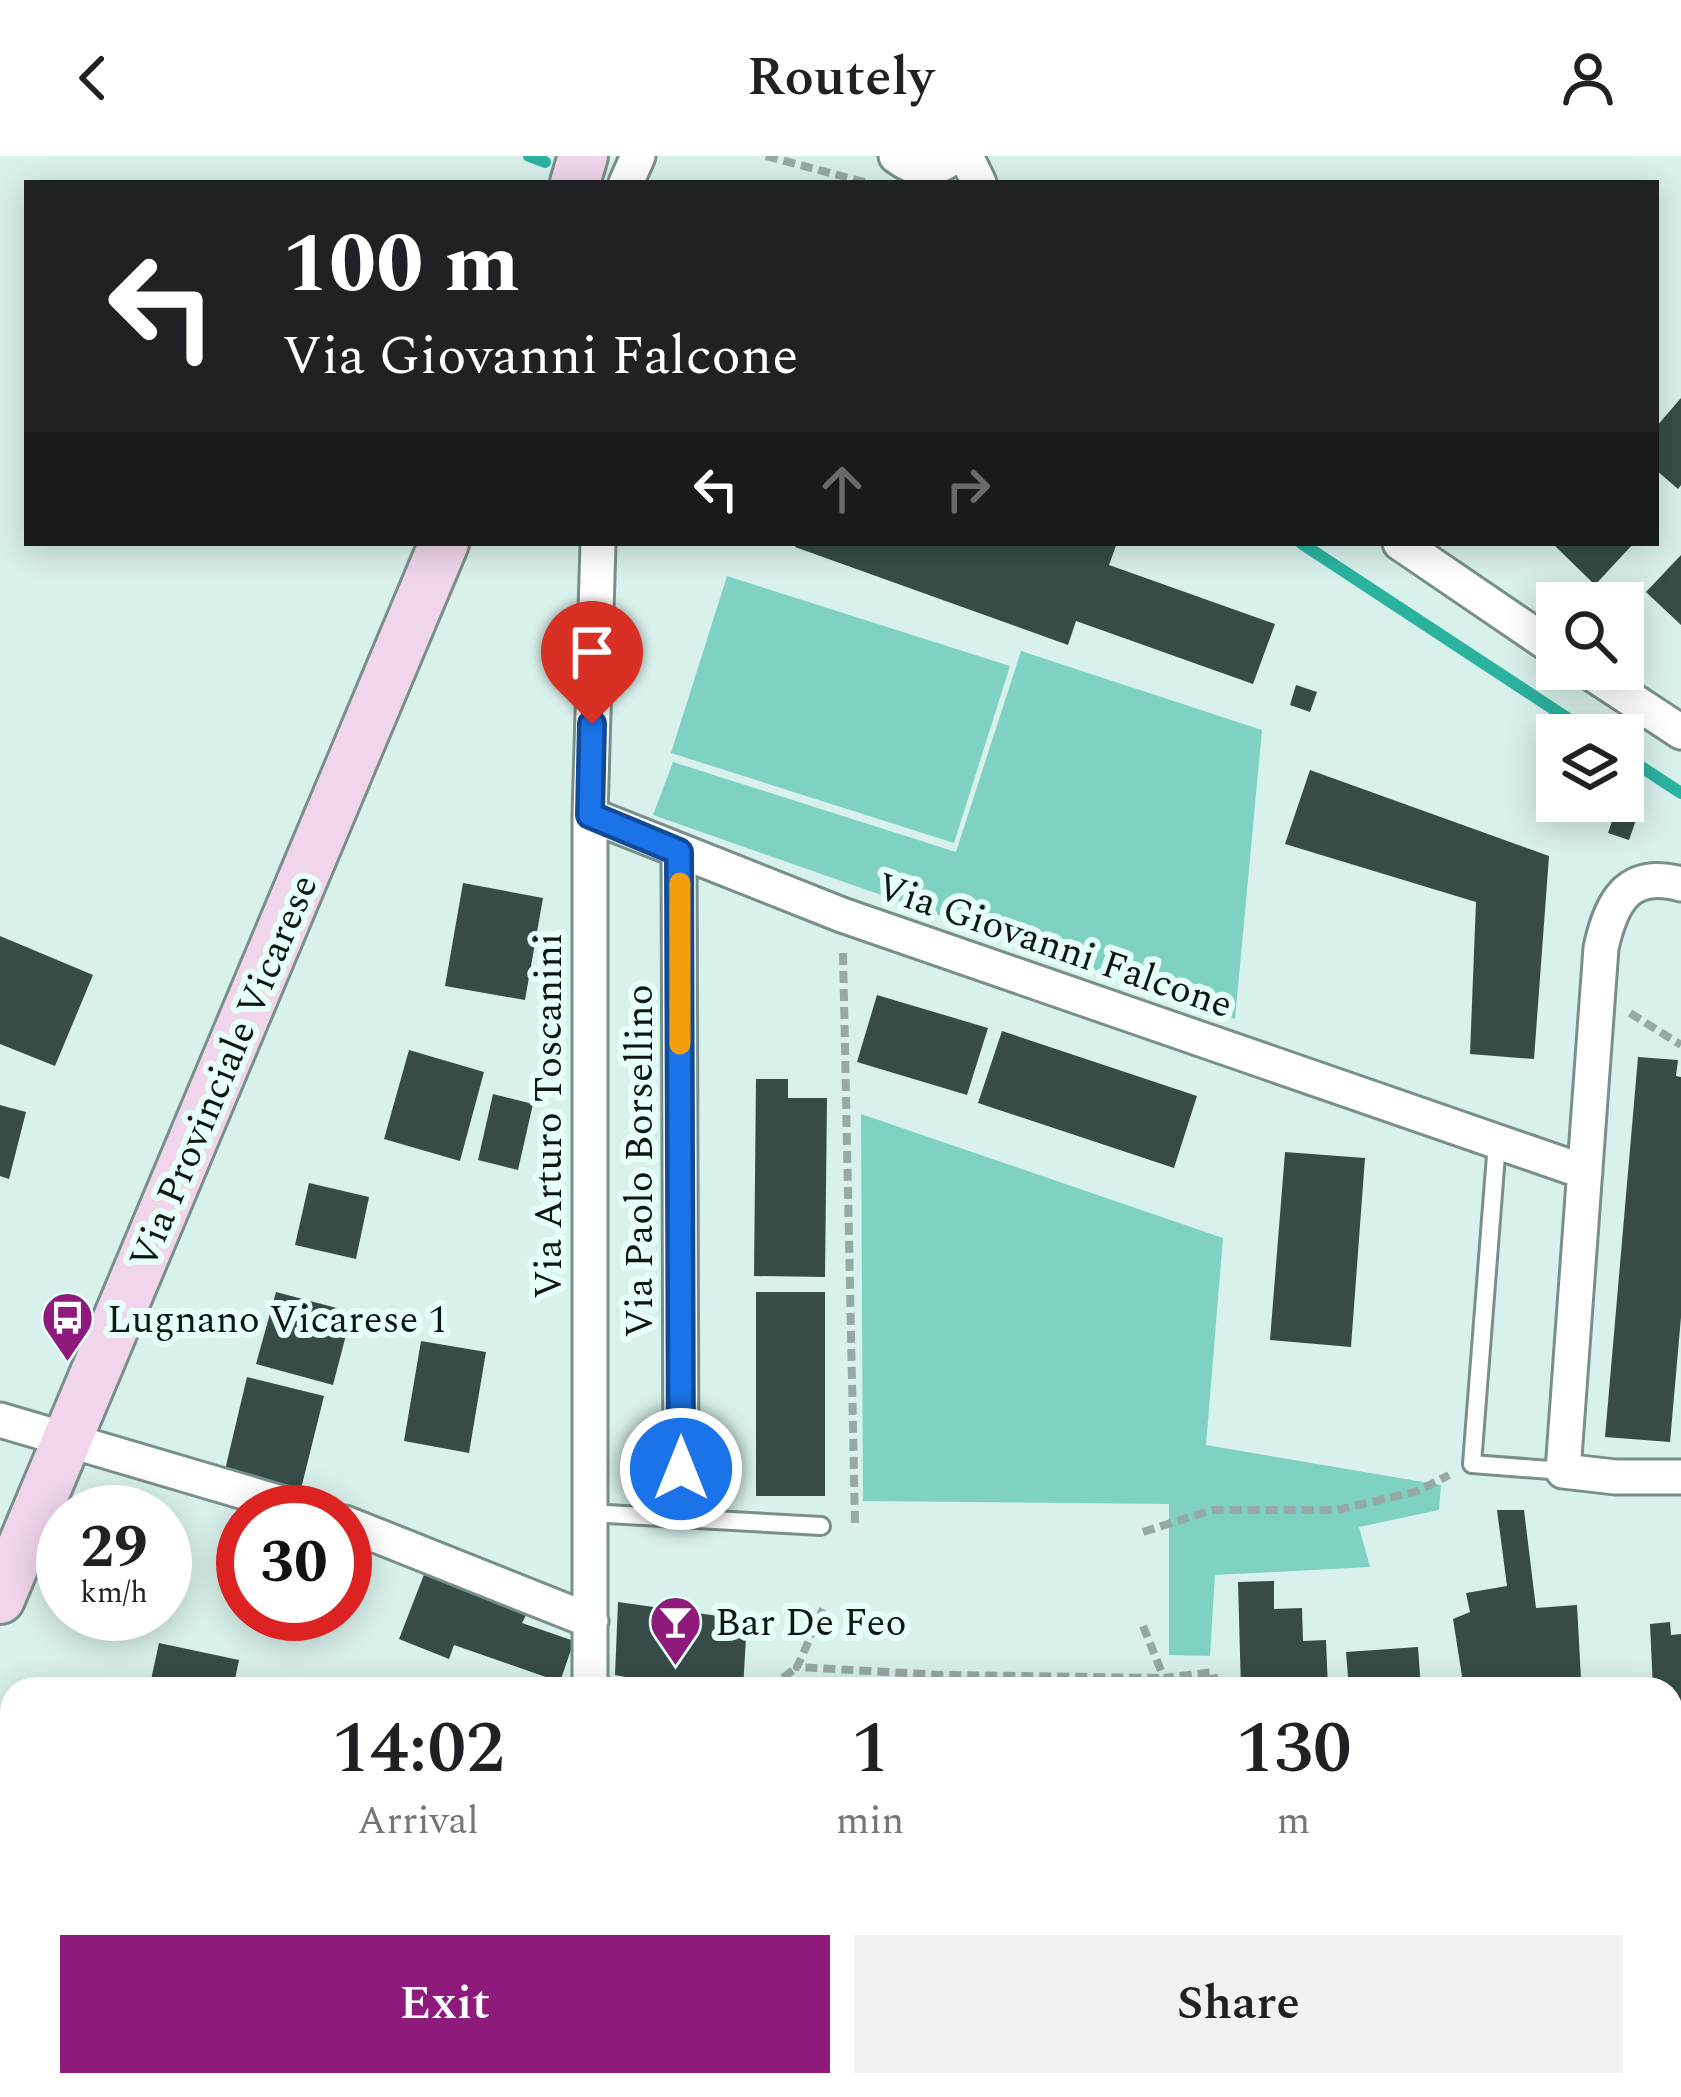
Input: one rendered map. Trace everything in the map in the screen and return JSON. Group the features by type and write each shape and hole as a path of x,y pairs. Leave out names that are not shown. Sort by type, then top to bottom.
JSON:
{"main road":[{"name":"Via Provinciale Vicarese","path":"0,1599 442,546"}],"street":[{"path":"866,156 923,162 956,180"},
{"name":"Via Arturo Toscanini","path":"590,1677 590,815 598,546"},
{"path":"1404,546 1536,636"},
{"path":"1617,690 1681,732"},
{"name":"Via Giovanni Falcone","path":"590,815 842,915 1585,1172"},
{"name":"Via Paolo Borsellino","path":"679,852 681,1469"},
{"path":"1681,884 1643,883 1620,894 1604,932 1563,1471 1681,1477"},
{"path":"0,1420 221,1485"},
{"path":"372,1534 591,1621"}],"lane":[{"path":"1497,1142 1472,1464 1563,1471"},
{"path":"590,1513 821,1526"}],"path":[{"path":"766,156 857,180"},
{"path":"842,915 855,1524"},
{"path":"1598,993 1681,1045"},
{"path":"1143,1532 1212,1510 1337,1510 1418,1491 1472,1464"},
{"path":"784,1677 797,1667 823,1609"},
{"path":"1143,1626 1164,1677"},
{"path":"797,1667 1090,1677"},
{"path":"1172,1677 1214,1672 1215,1677"}],"green space":[{"path":"727,576 1010,666 954,843 671,753"},
{"path":"1021,651 1262,730 1235,1019 653,815 673,762 956,852"},
{"path":"861,1114 1223,1238 1206,1445 1441,1485 1439,1510 1359,1527 1370,1567 1215,1575 1210,1656 1169,1655 1169,1504 863,1501"}],"building":[{"path":"1681,398 1678,489 1659,473 1659,424"},
{"path":"1116,546 1109,565 1275,624 1253,684 1076,621 1068,645 795,547"},
{"path":"1555,546 1631,546 1598,582 1592,582"},
{"path":"1681,555 1681,625 1646,592"},
{"path":"1296,685 1317,692 1310,712 1290,705"},
{"path":"1310,770 1549,856 1534,1059 1470,1054 1476,902 1285,844"},
{"path":"1612,822 1635,822 1629,840 1608,833"},
{"path":"463,883 543,898 525,1000 445,986"},
{"path":"0,936 93,975 55,1066 0,1044"},
{"path":"877,995 988,1028 967,1095 857,1062"},
{"path":"1002,1031 1197,1096 1174,1168 978,1103"},
{"path":"409,1050 484,1072 460,1161 384,1139"},
{"path":"1638,1057 1678,1060 1676,1076 1681,1077 1681,1317 1670,1442 1605,1437"},
{"path":"756,1079 788,1079 788,1098 827,1098 825,1277 754,1276"},
{"path":"493,1094 533,1104 518,1170 478,1160"},
{"path":"0,1105 26,1112 9,1179 0,1176"},
{"path":"1285,1152 1365,1158 1351,1347 1270,1340"},
{"path":"309,1183 369,1197 356,1259 295,1245"},
{"path":"276,1292 352,1312 333,1385 256,1364"},
{"path":"756,1292 825,1292 825,1496 756,1496"},
{"path":"421,1341 486,1352 469,1453 404,1441"},
{"path":"247,1377 324,1396 302,1485 268,1485 224,1474"},
{"path":"1497,1510 1524,1510 1536,1608 1577,1605 1581,1677 1462,1677 1453,1619 1470,1612 1466,1593 1507,1586"},
{"path":"425,1572 527,1613 522,1623 574,1641 562,1677 546,1677 454,1645 449,1659 399,1639"},
{"path":"1274,1581 1274,1609 1302,1608 1303,1641 1326,1640 1328,1677 1241,1677 1238,1582"},
{"path":"618,1602 747,1620 744,1677 615,1675"},
{"path":"1670,1622 1671,1635 1681,1634 1681,1677 1652,1677 1650,1624"},
{"path":"159,1643 239,1660 235,1677 152,1677"},
{"path":"1418,1647 1420,1677 1348,1677 1346,1652"}],"waterway":[{"path":"529,156 545,162"},
{"path":"1306,546 1561,714"},
{"path":"1644,769 1681,793"}],"slow traffic":[{"path":"680,883 680,1044"}],"place":[{"name":"Lugnano Vicarese 1","path":"68,1364"},
{"name":"Bar De Feo","path":"676,1667"}],"route":[{"path":"592,724 590,815 679,852 681,1469"}]}
